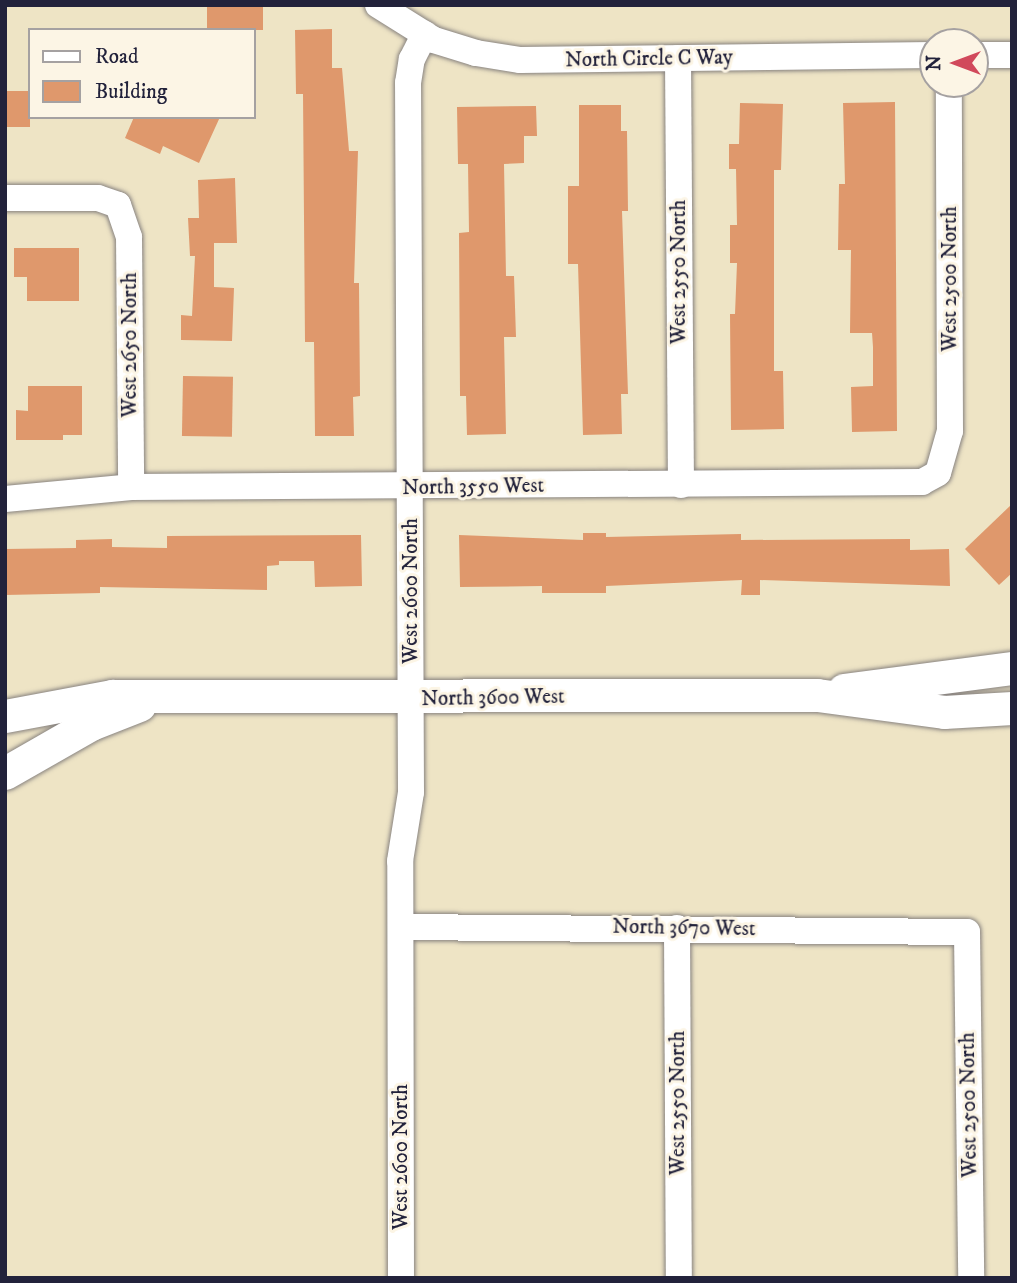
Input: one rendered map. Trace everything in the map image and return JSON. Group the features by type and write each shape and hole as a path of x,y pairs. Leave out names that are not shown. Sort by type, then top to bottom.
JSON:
{"street":[{"name":"North Circle C Way","path":"378,5 425,33 475,53 520,61 919,55"},
{"name":"West 2600 North","path":"401,1278 400,861 411,792 408,83 412,59 425,33"},
{"path":"989,55 1012,55"},
{"name":"West 2550 North","path":"678,58 681,485"},
{"name":"West 2500 North","path":"938,473 950,431 949,98"},
{"name":"West 2650 North","path":"5,198 98,198 118,205 129,248 131,487"},
{"name":"North 3550 West","path":"5,499 131,487 901,485 922,482 938,473"},
{"name":"North 3600 West","path":"817,695 906,679 1012,668"},
{"name":"North 3600 West","path":"5,716 91,698 817,695 944,712 1012,708"},
{"name":"North 3600 West","path":"5,773 112,714 169,699"},
{"name":"North 3670 West","path":"401,927 967,932"},
{"name":"West 2550 North","path":"677,928 679,1278"},
{"name":"West 2500 North","path":"967,932 971,1278"}],"building":[{"path":"207,5 263,5 263,30 207,28"},
{"path":"332,29 332,68 342,68 349,151 358,151 354,283 359,283 360,396 353,397 354,436 315,436 314,342 305,342 303,94 296,94 295,30"},
{"path":"5,91 28,91 30,127 5,127"},
{"path":"895,102 897,431 852,432 851,387 873,386 873,347 872,333 850,333 851,250 838,250 839,184 845,184 843,103"},
{"path":"740,103 783,104 781,170 774,170 774,371 783,371 784,429 731,430 730,314 735,314 737,263 730,263 730,225 737,225 736,169 729,169 729,144 739,144"},
{"path":"579,105 621,105 621,131 627,131 628,211 622,211 628,394 621,394 622,434 583,435 578,264 568,264 568,186 579,186"},
{"path":"536,106 537,136 524,136 524,163 504,164 506,276 514,276 516,337 504,337 506,434 467,435 466,396 460,396 459,233 469,232 468,164 458,164 457,107"},
{"path":"133,119 219,119 199,163 163,146 160,154 125,138"},
{"path":"235,178 237,243 214,243 214,287 234,288 232,341 181,340 181,315 192,316 195,256 190,256 188,218 199,218 198,180"},
{"path":"14,248 79,248 79,301 27,301 27,277 14,277"},
{"path":"183,376 233,377 232,437 182,436"},
{"path":"28,386 82,386 82,435 63,435 63,440 16,440 16,410 28,411"},
{"path":"1012,504 1012,573 999,585 965,549"},
{"path":"583,533 606,533 606,537 741,534 741,540 910,539 910,550 949,549 950,586 760,580 760,595 741,595 742,580 606,586 606,593 542,593 542,586 460,587 459,535 583,540"},
{"path":"361,535 362,586 315,587 314,561 279,561 279,565 267,566 267,590 100,587 100,593 5,595 5,549 76,548 76,540 112,539 112,547 167,548 167,536"}]}
